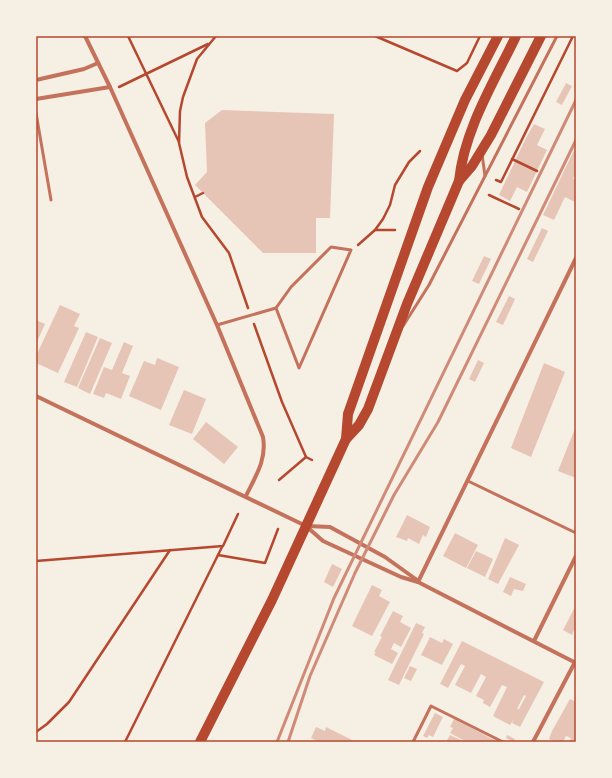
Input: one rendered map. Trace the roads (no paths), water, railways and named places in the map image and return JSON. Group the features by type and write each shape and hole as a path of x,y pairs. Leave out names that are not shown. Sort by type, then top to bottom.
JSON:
{"main road":[{"path":"346,439 347,423 351,406 418,213 465,100 498,36"},
{"path":"459,181 462,162 473,127 516,36"},
{"path":"200,742 272,600 346,439 364,417 422,266 459,181 482,150 541,36"}],"street":[{"path":"85,36 110,87 217,325 263,437 265,448 264,459 246,496"},
{"path":"36,80 84,69 98,62"},
{"path":"36,99 110,87"},
{"path":"418,582 576,259"},
{"path":"36,396 306,526 322,541 402,577 418,582 575,662 533,742"},
{"path":"306,526 330,527 385,557 418,582"},
{"path":"534,641 576,556"}],"lane":[{"path":"396,336 423,298 558,36"},
{"path":"36,113 51,200"},
{"path":"482,150 485,176"},
{"path":"217,325 276,308 291,288 331,247 351,250 299,368 276,308"},
{"path":"468,481 576,534"},
{"path":"414,742 431,706 503,742"}],"railway":[{"path":"277,742 334,598 576,100"},
{"path":"288,742 310,676 355,573 394,495 438,422 576,140"}]}
